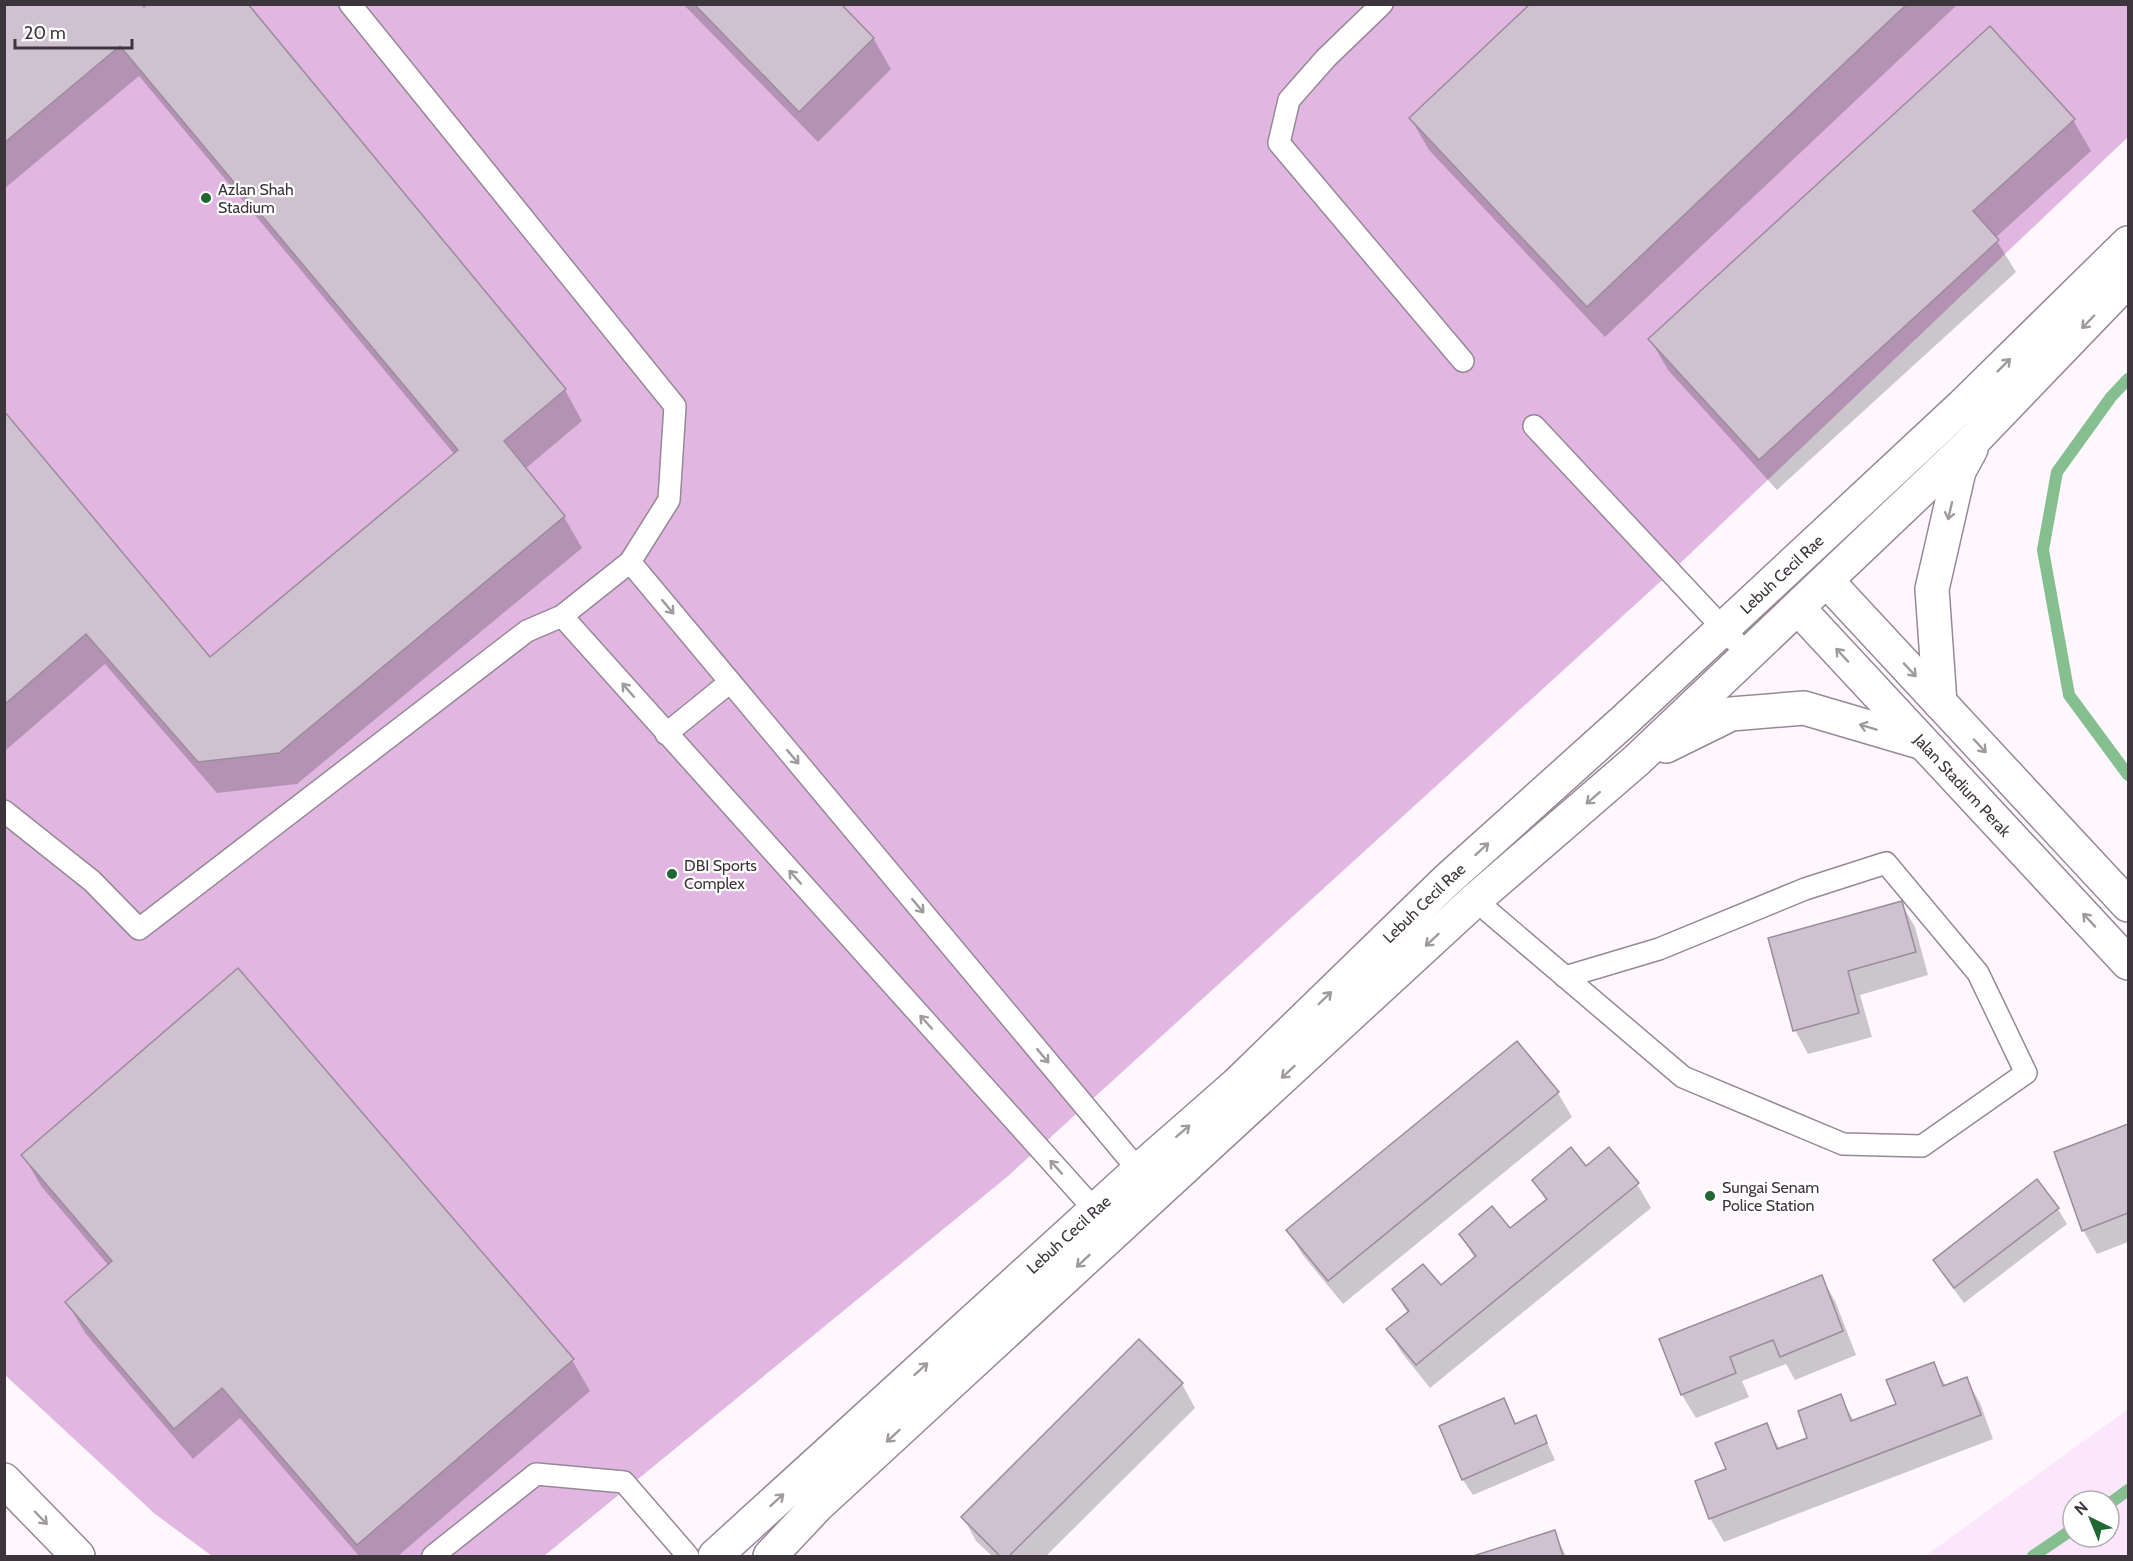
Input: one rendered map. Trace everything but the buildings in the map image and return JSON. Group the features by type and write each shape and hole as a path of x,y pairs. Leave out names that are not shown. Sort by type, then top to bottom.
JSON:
{"street":[{"name":"Lebuh Cecil Rae","path":"1148,1181 1236,1085 1447,880 1626,719 1674,697 1729,634 2128,243"},
{"name":"Lebuh Cecil Rae","path":"770,1557 818,1504 1105,1221 1148,1181 1637,760 1811,592 1977,437 2128,280"},
{"path":"1811,592 1822,560 1902,479 1962,406"},
{"path":"1940,703 1932,589 1959,471 1977,437"},
{"path":"1729,634 1772,606 1811,592"},
{"path":"1811,592 1940,703 2128,905"},
{"name":"Jalan Stadium Perak","path":"1811,592 1924,744 2128,963"},
{"path":"1637,760 1731,714 1804,708 1924,744"},
{"name":"Lebuh Cecil Rae","path":"715,1557 1105,1221"},
{"path":"4,1480 78,1557"}],"lane":[{"path":"4,812 92,881 139,929 526,631 562,616 630,562 669,500 675,406 350,4"},
{"path":"1382,4 1326,58 1289,100 1279,143 1463,361"},
{"path":"1534,426 1729,634"},
{"path":"630,562 1148,1181"},
{"path":"562,616 1105,1221"},
{"path":"666,734 730,682"},
{"path":"1475,900 1565,977 1683,1077 1843,1144 1922,1146 2026,1073 1978,973 1886,863 1805,889 1659,949 1565,977"},
{"path":"433,1557 536,1474 624,1482 688,1557"}],"shaded area":[{"name":"DBI Sports Complex","path":"4,5 2128,5 2128,137 1671,572 1007,1177 544,1556 212,1556 155,1514 5,1375"},
{"path":"2128,1409 2128,1556 1925,1556"}],"waterway":[{"path":"2128,379 2111,397 2057,472 2043,550 2069,695 2128,775"},
{"path":"2121,1495 2128,1490"},
{"path":"2033,1556 2061,1537"}],"place":[{"name":"Azlan Shah Stadium","path":"206,198"},
{"name":"DBI Sports Complex","path":"672,874"},
{"name":"Sungai Senam Police Station","path":"1710,1196"}]}
